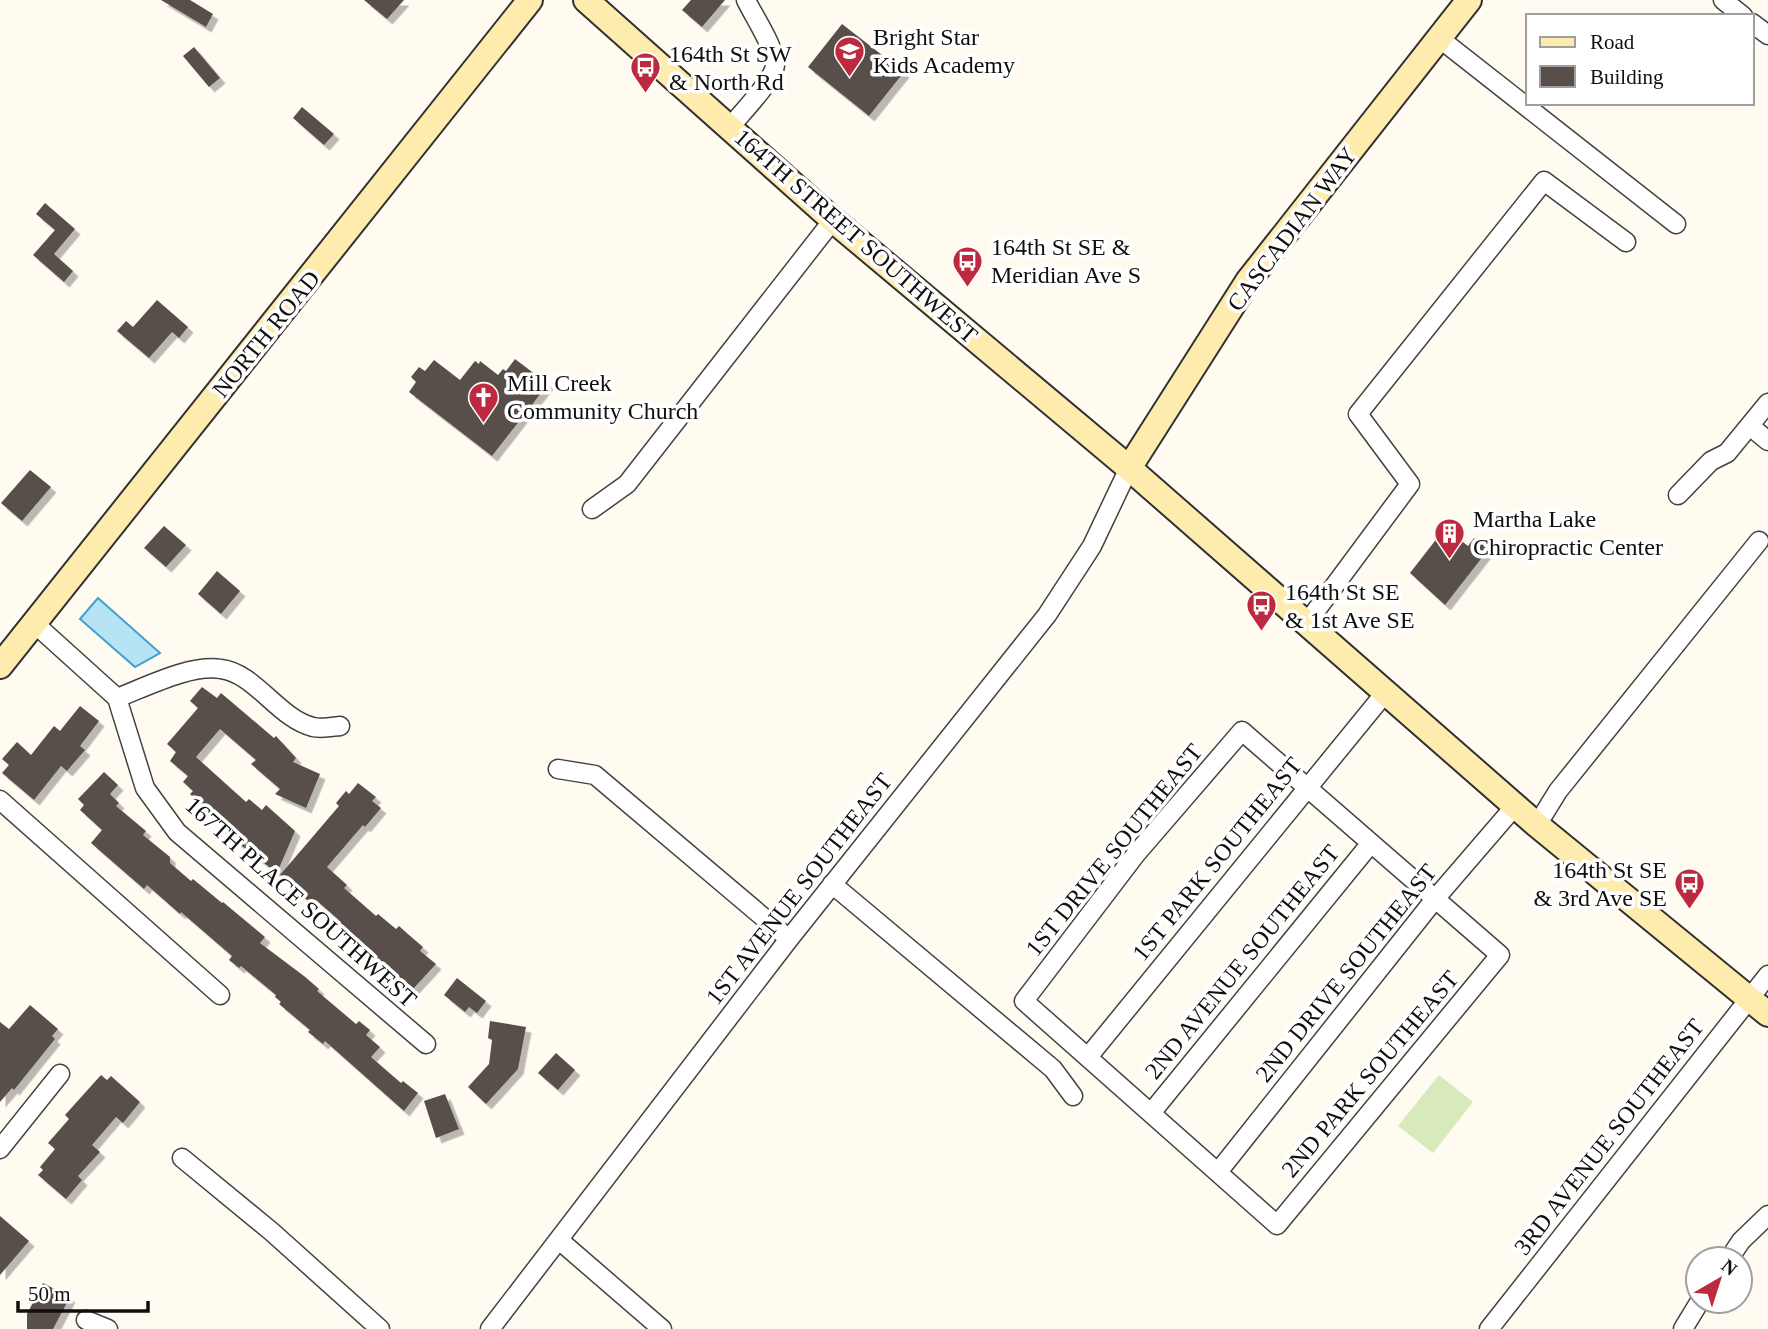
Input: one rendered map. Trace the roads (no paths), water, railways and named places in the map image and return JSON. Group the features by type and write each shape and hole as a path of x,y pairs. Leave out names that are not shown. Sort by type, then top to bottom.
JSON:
{"main road":[{"name":"NORTH ROAD","path":"0,666 530,0"},
{"name":"164TH STREET SOUTHWEST","path":"586,0 833,220 1129,468 1537,825 1758,1007"},
{"name":"CASCADIAN WAY","path":"1129,468 1248,281 1469,0"}],"street":[{"path":"730,127 770,78 775,66 771,51 746,0"},
{"path":"1723,0 1740,14"},
{"path":"1439,38 1676,224"},
{"path":"1306,624 1410,484 1358,414 1544,181 1626,242"},
{"path":"592,509 627,484 833,220"},
{"path":"1678,495 1711,461 1727,453 1768,403"},
{"path":"1750,426 1768,441"},
{"name":"1ST AVENUE SOUTHEAST","path":"490,1329 789,939 1047,615 1092,546 1129,468"},
{"path":"1537,825 1558,791 1759,541"},
{"path":"35,624 117,698 206,668 224,669 239,676 295,719 314,728 340,726"},
{"name":"1ST PARK SOUTHEAST","path":"1088,1058 1385,693"},
{"name":"167TH PLACE SOUTHWEST","path":"117,698 145,788 177,832 426,1045"},
{"name":"1ST DRIVE SOUTHEAST","path":"1088,1058 1024,1001 1136,854 1242,732 1307,786"},
{"path":"558,769 595,775 789,939"},
{"path":"1307,786 1436,899"},
{"path":"0,800 220,995"},
{"name":"2ND DRIVE SOUTHEAST","path":"1218,1172 1436,899 1515,806"},
{"name":"2ND AVENUE SOUTHEAST","path":"1151,1113 1371,843"},
{"path":"832,884 1053,1069 1073,1096"},
{"name":"2ND PARK SOUTHEAST","path":"1218,1172 1278,1225 1500,955 1436,899"},
{"name":"3RD AVENUE SOUTHEAST","path":"1489,1329 1758,1007 1768,975"},
{"path":"1088,1058 1218,1172"},
{"path":"0,1149 60,1074"},
{"path":"182,1158 272,1232 380,1329"},
{"path":"1738,1245 1768,1215"},
{"path":"559,1240 662,1329"},
{"path":"86,1320 108,1329"}],"water":[{"path":"98,598 160,653 135,667 80,619"}],"place":[{"name":"Bright Star Kids Academy","path":"850,78"},
{"name":"164th St SW & North Rd","path":"646,95"},
{"name":"164th St SE & Meridian Ave S","path":"968,288"},
{"name":"Mill Creek Community Church","path":"484,424"},
{"name":"Martha Lake Chiropractic Center","path":"1450,560"},
{"name":"164th St SE & 1st Ave SE","path":"1262,633"},
{"name":"164th St SE & 3rd Ave SE","path":"1690,911"}]}
